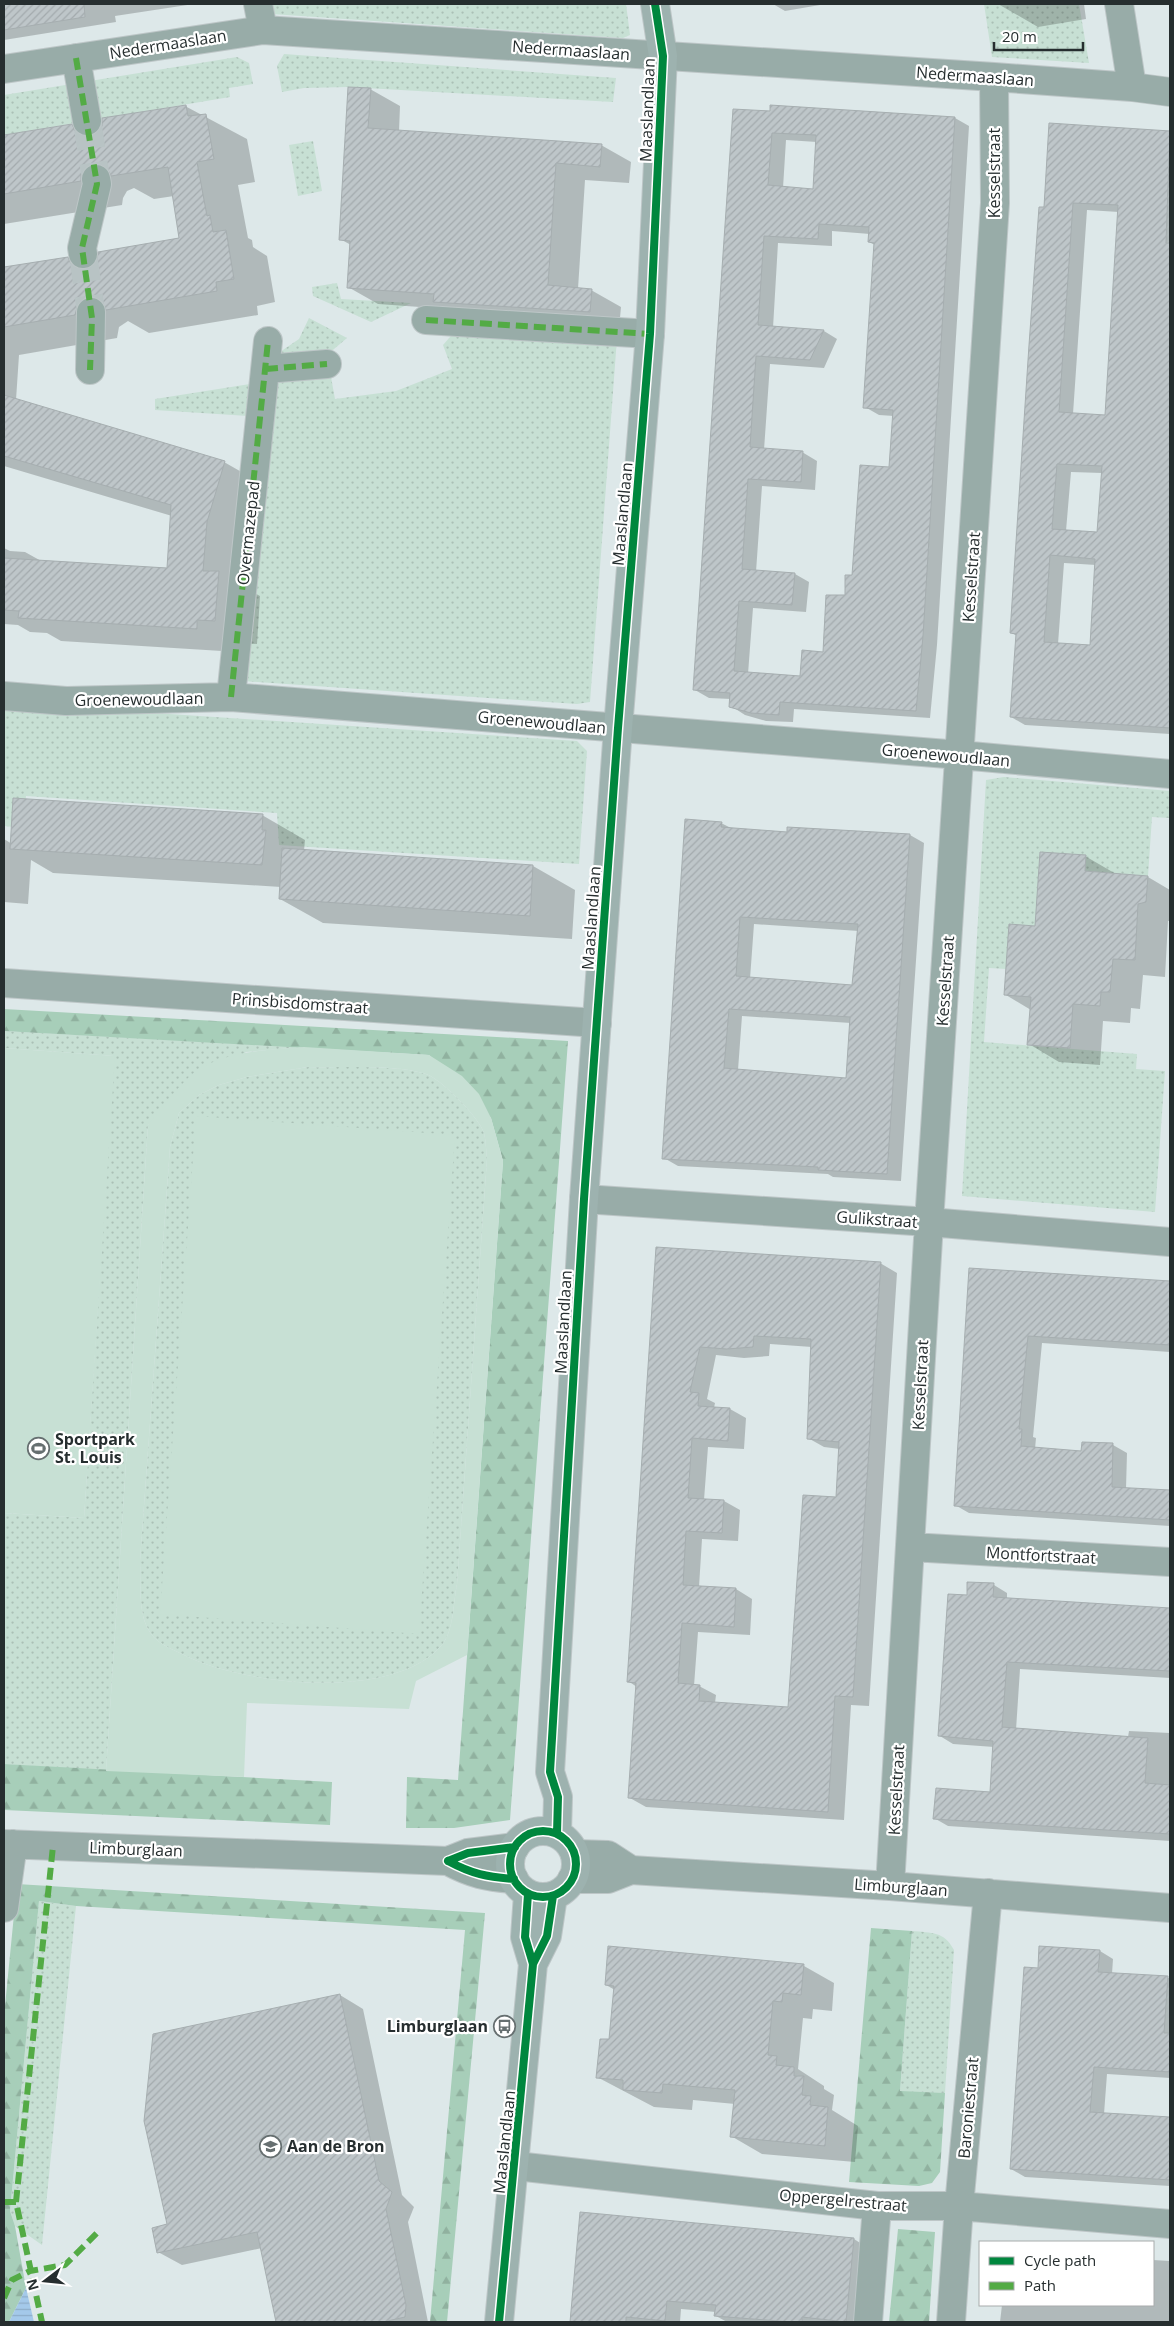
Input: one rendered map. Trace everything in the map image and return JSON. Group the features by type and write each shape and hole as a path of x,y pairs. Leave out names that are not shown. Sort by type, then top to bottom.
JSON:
{"street":[{"name":"Maaslandlaan","path":"547,1832 558,1797 550,1772 584,1199 618,728 650,334 663,56 656,4"},
{"path":"1119,4 1132,87"},
{"name":"Nedermaaslaan","path":"4,69 76,58 260,17 663,56 994,77 1132,87 1170,92"},
{"path":"76,58 87,121"},
{"name":"Kesselstraat","path":"890,1886 929,1222 995,203 994,77"},
{"path":"83,254 82,248 98,184 96,179"},
{"path":"90,370 91,312"},
{"path":"426,320 650,334"},
{"name":"Overmazepad","path":"231,697 268,341"},
{"path":"266,369 327,364"},
{"name":"Groenewoudlaan","path":"4,696 66,701 231,697 960,755 1170,774"},
{"name":"Prinsbisdomstraat","path":"4,983 597,1023"},
{"name":"Gulikstraat","path":"584,1199 929,1222 1170,1242"},
{"name":"Montfortstraat","path":"911,1547 1170,1562"},
{"path":"515,1847 520,1839 547,1832 571,1846 549,1880"},
{"path":"4,1908 8,1844"},
{"name":"Limburglaan","path":"8,1844 448,1861 468,1852 515,1847"},
{"name":"Maaslandlaan","path":"499,2322 516,2166 533,1964 547,1936 549,1880 510,1863 515,1847"},
{"name":"Limburglaan","path":"448,1861 467,1872 485,1877 549,1880 608,1879 631,1870 890,1886 1170,1908"},
{"name":"Baroniestraat","path":"951,2322 958,2206 988,1893"},
{"name":"Oppergelrestraat","path":"516,2166 877,2206 958,2206 1170,2224"},
{"path":"868,2322 877,2206"}],"green space":[{"path":"271,4 626,4 630,35 623,38 272,14"},
{"path":"984,4 1079,4 1089,63 992,57"},
{"path":"284,54 616,78 613,102 348,87 304,88 282,92 277,66"},
{"path":"237,57 249,63 253,84 229,88 230,97 4,135 4,95"},
{"path":"313,141 322,191 298,196 289,145"},
{"path":"337,283 341,299 411,303 371,322 313,296 312,287"},
{"path":"309,318 347,338 327,355 335,399 396,391 452,369 443,345 457,329 617,338 590,702 577,704 243,681 277,354 299,339"},
{"path":"250,384 248,416 155,410 155,399"},
{"path":"4,703 577,741 587,751 579,864 279,845 277,813 26,796 24,828 4,826"},
{"path":"1004,777 1170,791 1170,818 1152,817 1148,876 1127,874 1126,882 1035,926 1006,969 989,968 984,1042 1137,1054 1136,1069 1165,1071 1155,1212 962,1196 986,780"},
{"path":"4,1009 568,1041 510,1820 454,1828 406,1828 407,1777 458,1780 503,1161 491,1118 429,1055 4,1031"},
{"path":"4,1031 304,1047 246,1052 148,1125 106,1771 4,1764 4,1513 84,1518 114,1056 4,1048"},
{"path":"304,1047 429,1055 462,1076 479,1094 491,1118 503,1161 467,1655 416,1681 409,1709 247,1703 244,1777 106,1771 148,1125 186,1080 198,1070 211,1063 257,1051","holes":["308,1067 399,1069 433,1077 459,1099 481,1126 485,1136 487,1159 457,1584 451,1625 441,1646 418,1664 388,1675 354,1681 316,1683 278,1680 210,1666 159,1642 148,1629 143,1613 140,1561 170,1147 179,1113 199,1095 219,1085 247,1077"]},
{"path":"4,1048 115,1056 84,1518 4,1513"},
{"path":"308,1067 399,1069 433,1077 459,1099 481,1126 485,1136 487,1159 457,1584 451,1625 441,1646 418,1664 388,1675 354,1681 316,1683 278,1680 242,1674 210,1666 163,1645 151,1634 145,1621 141,1596 140,1561 170,1147 179,1113 199,1095 219,1085 247,1077"},
{"path":"196,1116 455,1135 419,1634 160,1614"},
{"path":"4,1764 332,1782 330,1825 4,1810"},
{"path":"17,1884 485,1913 447,2322 430,2322 465,1930 76,1906 39,1901 10,2211 15,2226 26,2288 9,2322 4,2322 4,2016"},
{"path":"39,1901 76,1906 42,2245 15,2226 10,2211"},
{"path":"871,1928 912,1931 900,2091 945,2093 940,2172 932,2183 919,2186 849,2182"},
{"path":"912,1931 942,1936 954,1950 945,2093 900,2092"},
{"path":"898,2229 935,2232 929,2322 889,2322"}],"water":[{"path":"26,2288 34,2322 9,2322"}],"building":[{"path":"4,4 84,4 85,17 4,30"},
{"path":"348,87 371,88 368,128 602,144 600,167 556,163 548,285 592,289 590,312 433,302 434,294 347,288 350,241 339,240"},
{"path":"186,105 188,116 206,114 214,159 197,162 207,216 210,215 213,232 226,230 234,279 216,282 217,291 106,310 99,299 91,296 84,298 78,304 75,315 4,327 4,267 68,257 71,264 77,268 86,269 93,266 97,260 98,252 179,238 168,167 111,176 107,168 101,164 93,164 85,168 81,174 81,181 4,194 4,135 72,124 75,131 81,135 89,136 97,133 102,126 102,118"},
{"path":"770,105 955,117 923,636 916,711 780,702 779,715 751,713 729,707 730,693 693,690 733,109 770,111","holes":["772,133 816,135 813,189 768,185","819,224 869,227 868,242 874,243 863,408 893,410 889,467 860,465 852,575 845,575 845,595 826,595 823,652 802,650 800,676 734,671 739,601 792,605 795,573 742,569 748,479 801,482 803,451 750,447 756,356 810,360 824,330 758,325 764,236 818,239"]},
{"path":"1049,123 1170,131 1166,243 1170,243 1170,728 1010,717 1016,634 1010,633 1029,345 1039,207 1044,207","holes":["1073,203 1118,205 1105,415 1059,412","1057,464 1102,466 1097,532 1052,529","1050,555 1095,559 1090,645 1044,642"]},
{"path":"4,395 225,461 207,522 203,571 219,571 215,621 197,620 197,629 18,618 19,611 4,610 4,558 167,568 171,505 4,456"},
{"path":"13,798 263,814 262,830 266,830 262,865 10,849"},
{"path":"685,819 722,822 721,827 787,832 787,827 910,834 887,1174 818,1170 818,1167 662,1159","holes":["740,917 858,924 852,985 736,976","729,1009 850,1017 846,1078 724,1068"]},
{"path":"282,848 533,865 530,916 279,899"},
{"path":"1040,852 1086,855 1085,871 1148,876 1146,902 1138,904 1135,960 1113,959 1110,992 1101,992 1100,1006 1073,1004 1070,1048 1027,1045 1031,997 1004,995 1009,924 1035,926"},
{"path":"656,1247 881,1262 853,1697 835,1696 828,1812 628,1798 636,1683 627,1682","holes":["754,1336 811,1339 807,1439 839,1442 836,1497 803,1495 788,1707 699,1701 700,1685 678,1683 682,1623 734,1627 736,1588 683,1585 686,1531 722,1533 724,1500 688,1498 692,1438 728,1441 730,1408 698,1406 699,1393 690,1392 700,1347 727,1349 753,1347"]},
{"path":"969,1268 1170,1281 1170,1345 1028,1336 1019,1429 1022,1429 1021,1446 1081,1451 1082,1442 1113,1443 1112,1487 1170,1490 1170,1520 954,1506"},
{"path":"967,1582 994,1583 993,1597 1170,1608 1170,1671 1007,1662 1002,1727 1148,1738 1145,1783 1170,1785 1170,1834 933,1819 936,1788 990,1792 993,1741 938,1736 948,1594 967,1595"},
{"path":"608,1946 804,1964 801,1995 783,1993 782,2002 773,2001 768,2055 777,2056 776,2065 794,2067 794,2076 804,2076 802,2095 811,2096 810,2105 828,2107 825,2146 730,2137 735,2090 663,2084 662,2093 623,2090 623,2080 596,2078 600,2039 609,2039 614,1986 605,1985"},
{"path":"1039,1946 1100,1950 1098,1972 1168,1976 1164,2033 1170,2033 1170,2072 1094,2067 1090,2112 1170,2117 1170,2180 1010,2169 1024,1967 1038,1968"},
{"name":"Aan de Bron","path":"340,1994 379,2181 392,2192 386,2209 406,2305 405,2317 383,2322 276,2322 257,2232 157,2253 152,2228 167,2224 144,2121 153,2034"},
{"path":"580,2212 854,2238 846,2322 802,2317 802,2322 792,2322 714,2316 716,2305 667,2301 665,2321 626,2317 626,2322 570,2322"}],"tunnel":[{"path":"87,121 96,179"},
{"path":"83,254 91,312"}],"marked path":[{"path":"76,58 97,184 82,248 92,318 90,370"},
{"path":"426,320 650,334"},
{"path":"231,697 268,341"},
{"path":"266,369 327,364"},
{"path":"16,2202 53,1846"},
{"path":"4,2202 16,2202 42,2322"},
{"path":"4,2298 12,2280 30,2271 65,2265 98,2232"}],"cycle path":[{"path":"557,1833 558,1797 550,1772 584,1199 618,728 650,334 663,56 655,4"},
{"path":"543,1831 556,1834 566,1841 573,1851 576,1864 573,1877 566,1887 556,1894 543,1897 530,1894 520,1887 513,1877 510,1864 513,1851 520,1841 530,1834 543,1831"},
{"path":"448,1861 468,1853 515,1847"},
{"path":"448,1861 480,1874 514,1879"},
{"path":"499,2322 533,1964 525,1937 528,1894"},
{"path":"533,1964 547,1936 553,1896"}],"place":[{"name":"Sportpark St. Louis","path":"39,1448"},
{"name":"Limburglaan","path":"504,2026"},
{"name":"Aan de Bron","path":"271,2146"}]}
